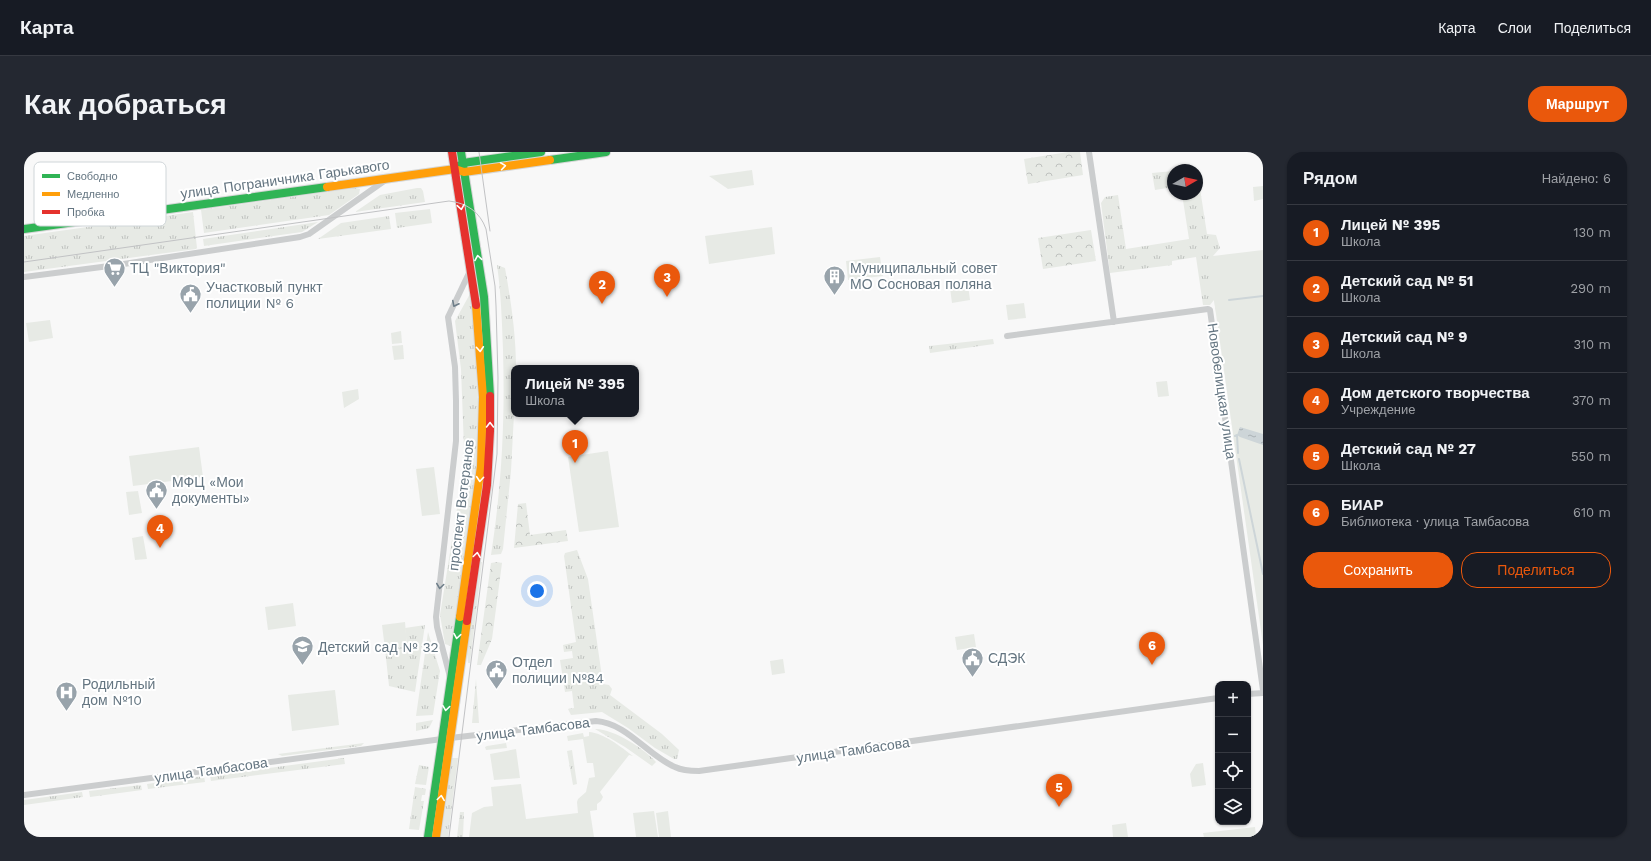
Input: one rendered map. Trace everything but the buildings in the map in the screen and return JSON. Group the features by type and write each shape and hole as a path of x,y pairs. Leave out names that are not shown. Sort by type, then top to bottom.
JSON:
{"main road":[{"name":"проспект Ветеранов","path":"436,837 446,739 450,677 481,466 482,404 478,316 452,152"},
{"name":"проспект Ветеранов","path":"428,837 446,739 487,485 490,431 490,389 484,297 461,152"},
{"name":"улица Пограничника Гарькавого","path":"455,169 463,163 541,152"},
{"name":"улица Пограничника Гарькавого","path":"166,209 455,169 464,172 602,152"},
{"name":"улица Пограничника Гарькавого","path":"24,229 45,226"}],"street":[{"path":"1007,336 1114,322 1089,152"},
{"path":"24,277 117,265 300,237 309,234 388,178"},
{"path":"450,677 437,627 436,617 456,441 455,368 448,317 471,269"},
{"name":"Новобелицкая улица","path":"1114,322 1208,309 1210,310 1263,692"},
{"path":"1251,694 1263,692"},
{"name":"улица Тамбасова","path":"24,795 586,722 603,722 619,728 675,767 685,771 699,771 1215,698"}],"green space":[{"path":"1068,152 1080,152 1083,175 1028,184 1024,159"},
{"path":"752,170 754,185 728,189 709,176"},
{"path":"1167,172 1167,188 1155,190 1152,173"},
{"path":"1263,186 1263,199 1254,201 1253,187"},
{"path":"356,188 360,189 359,194 329,215 204,233 201,210"},
{"path":"421,188 423,191 425,202 355,212 380,195"},
{"path":"1118,195 1126,249 1189,239 1183,200 1202,200 1207,234 1216,235 1220,248 1213,256 1263,294 1216,312 1214,300 1210,305 1203,305 1196,257 1172,261 1172,265 1110,273 1101,203 1105,197"},
{"path":"430,209 432,223 397,228 395,213"},
{"path":"193,212 196,249 24,272 24,236 94,226 166,226 166,216"},
{"path":"389,216 391,229 318,239 341,223"},
{"path":"318,222 302,232 204,246 203,239"},
{"path":"772,227 775,254 709,264 705,236"},
{"path":"1091,230 1096,261 1043,269 1038,238"},
{"path":"1263,250 1263,645 1208,265 1213,256"},
{"path":"880,257 883,276 848,280 846,261"},
{"path":"497,265 505,268 513,318 516,365 511,365 511,417 514,417 511,471 503,549 501,554 491,555 498,503 504,402 502,318"},
{"path":"968,285 970,300 952,303 950,288"},
{"path":"471,292 478,400 476,478 451,646 445,644 440,615 460,490 464,448 461,369 455,321"},
{"path":"1024,303 1026,318 1008,320 1006,305"},
{"path":"50,320 53,338 29,342 26,323"},
{"path":"401,331 402,343 392,344 391,333"},
{"path":"993,339 994,344 930,353 929,346"},
{"path":"403,345 404,359 394,360 392,346"},
{"path":"1167,381 1169,396 1158,397 1156,382"},
{"path":"358,389 359,399 344,408 342,392"},
{"path":"199,447 203,477 133,486 129,456"},
{"path":"608,451 619,527 579,532 568,457"},
{"path":"434,467 440,514 422,516 416,469"},
{"path":"138,491 142,513 129,515 126,492"},
{"path":"526,503 530,535 566,530 568,541 514,548 518,504"},
{"path":"143,536 147,559 135,560 132,538"},
{"path":"577,550 588,579 603,684 609,685 612,689 610,695 662,734 679,750 677,759 674,759 655,748 628,728 602,712 571,715 568,709 574,708 572,691 565,692 560,660 573,658 572,651 564,652 563,645 576,642 564,556 565,553"},
{"path":"481,562 470,663 468,663 467,654"},
{"path":"491,563 502,563 492,639 481,665 477,665"},
{"path":"293,603 296,626 268,630 265,607"},
{"path":"405,622 407,646 385,649 382,625"},
{"path":"425,625 415,692 389,686 385,649 407,646 405,628"},
{"path":"428,632 440,671 433,715 416,716"},
{"path":"974,634 976,647 957,650 955,637"},
{"path":"783,659 785,673 772,675 770,661"},
{"path":"476,679 479,723 472,723"},
{"path":"335,690 339,725 292,731 288,695"},
{"path":"433,720 429,728 416,731 416,723"},
{"path":"595,729 610,732 628,740 644,751 656,762 652,766 625,747"},
{"path":"589,732 601,735 633,756 629,755 600,792 603,797 597,804 597,810 590,811 594,837 469,837 472,813 484,807 493,806 491,787 521,784 526,819 578,813 578,799 586,792 589,778 595,777 593,763 587,763 583,739 568,741 567,736 583,733 584,737 589,736"},
{"path":"364,743 361,746 282,756 278,754"},
{"path":"506,743 507,748 486,750 485,747 487,746"},
{"path":"516,749 520,778 494,780 490,754"},
{"path":"572,750 577,784 573,785 567,751"},
{"path":"344,758 345,764 211,781 210,776"},
{"path":"452,758 458,758 448,837 441,837"},
{"path":"1203,763 1206,785 1192,787 1190,774 1196,764"},
{"path":"419,765 429,767 426,785 415,784"},
{"path":"204,776 205,782 148,789 147,784"},
{"path":"141,785 142,790 90,797 89,791"},
{"path":"415,787 426,789 425,795 422,795 421,801 424,801 419,830 409,829"},
{"path":"82,792 83,797 24,805 24,800"},
{"path":"654,811 658,837 636,837 633,813"},
{"path":"668,811 671,837 659,837 656,813"},
{"path":"460,812 464,812 463,837 457,837"},
{"path":"1126,823 1128,837 1113,837 1112,825"},
{"path":"1255,827 1256,837 1204,837 1203,833"}],"water":[{"path":"1240,427 1263,434 1263,445 1237,435"}],"waterway":[{"path":"1229,300 1263,296"},
{"path":"1235,436 1237,435 1238,453"},
{"path":"1239,459 1263,574"}],"tram line":[{"path":"479,152 490,231"},
{"path":"24,262 449,201 467,206 480,218 486,229 495,286 498,378 497,454 449,837"}],"traffic: fast":[{"path":"461,152 484,297 490,396"},
{"path":"459,166 463,163 541,152"},
{"path":"550,160 606,152"},
{"path":"166,209 327,187"},
{"path":"24,229 46,226"},
{"path":"428,837 460,617"}],"traffic: slow":[{"path":"327,187 455,169 464,172 550,160"},
{"path":"460,617 481,466 483,397 476,305"},
{"path":"436,837 467,621"}],"traffic: jam":[{"path":"452,152 476,305"},
{"path":"467,621 487,485 490,396"}],"place":[{"name":"ТЦ \"Виктория\"","path":"114,288"},
{"name":"Муниципальный совет МО Сосновая поляна","path":"834,296"},
{"name":"Детский сад № 9","path":"667,297"},
{"name":"Детский сад № 51","path":"602,304"},
{"name":"Участковый пункт полиции № 6","path":"190,314"},
{"name":"Лицей № 395","path":"575,463"},
{"name":"МФЦ «Мои документы»","path":"156,510"},
{"name":"Дом детского творчества","path":"160,548"},
{"name":"БИАР","path":"1152,665"},
{"name":"Детский сад № 32","path":"303,666"},
{"name":"СДЭК","path":"973,678"},
{"name":"Отдел полиции №84","path":"496,690"},
{"name":"Родильный дом №10","path":"66,712"},
{"name":"Детский сад № 27","path":"1059,807"}]}
